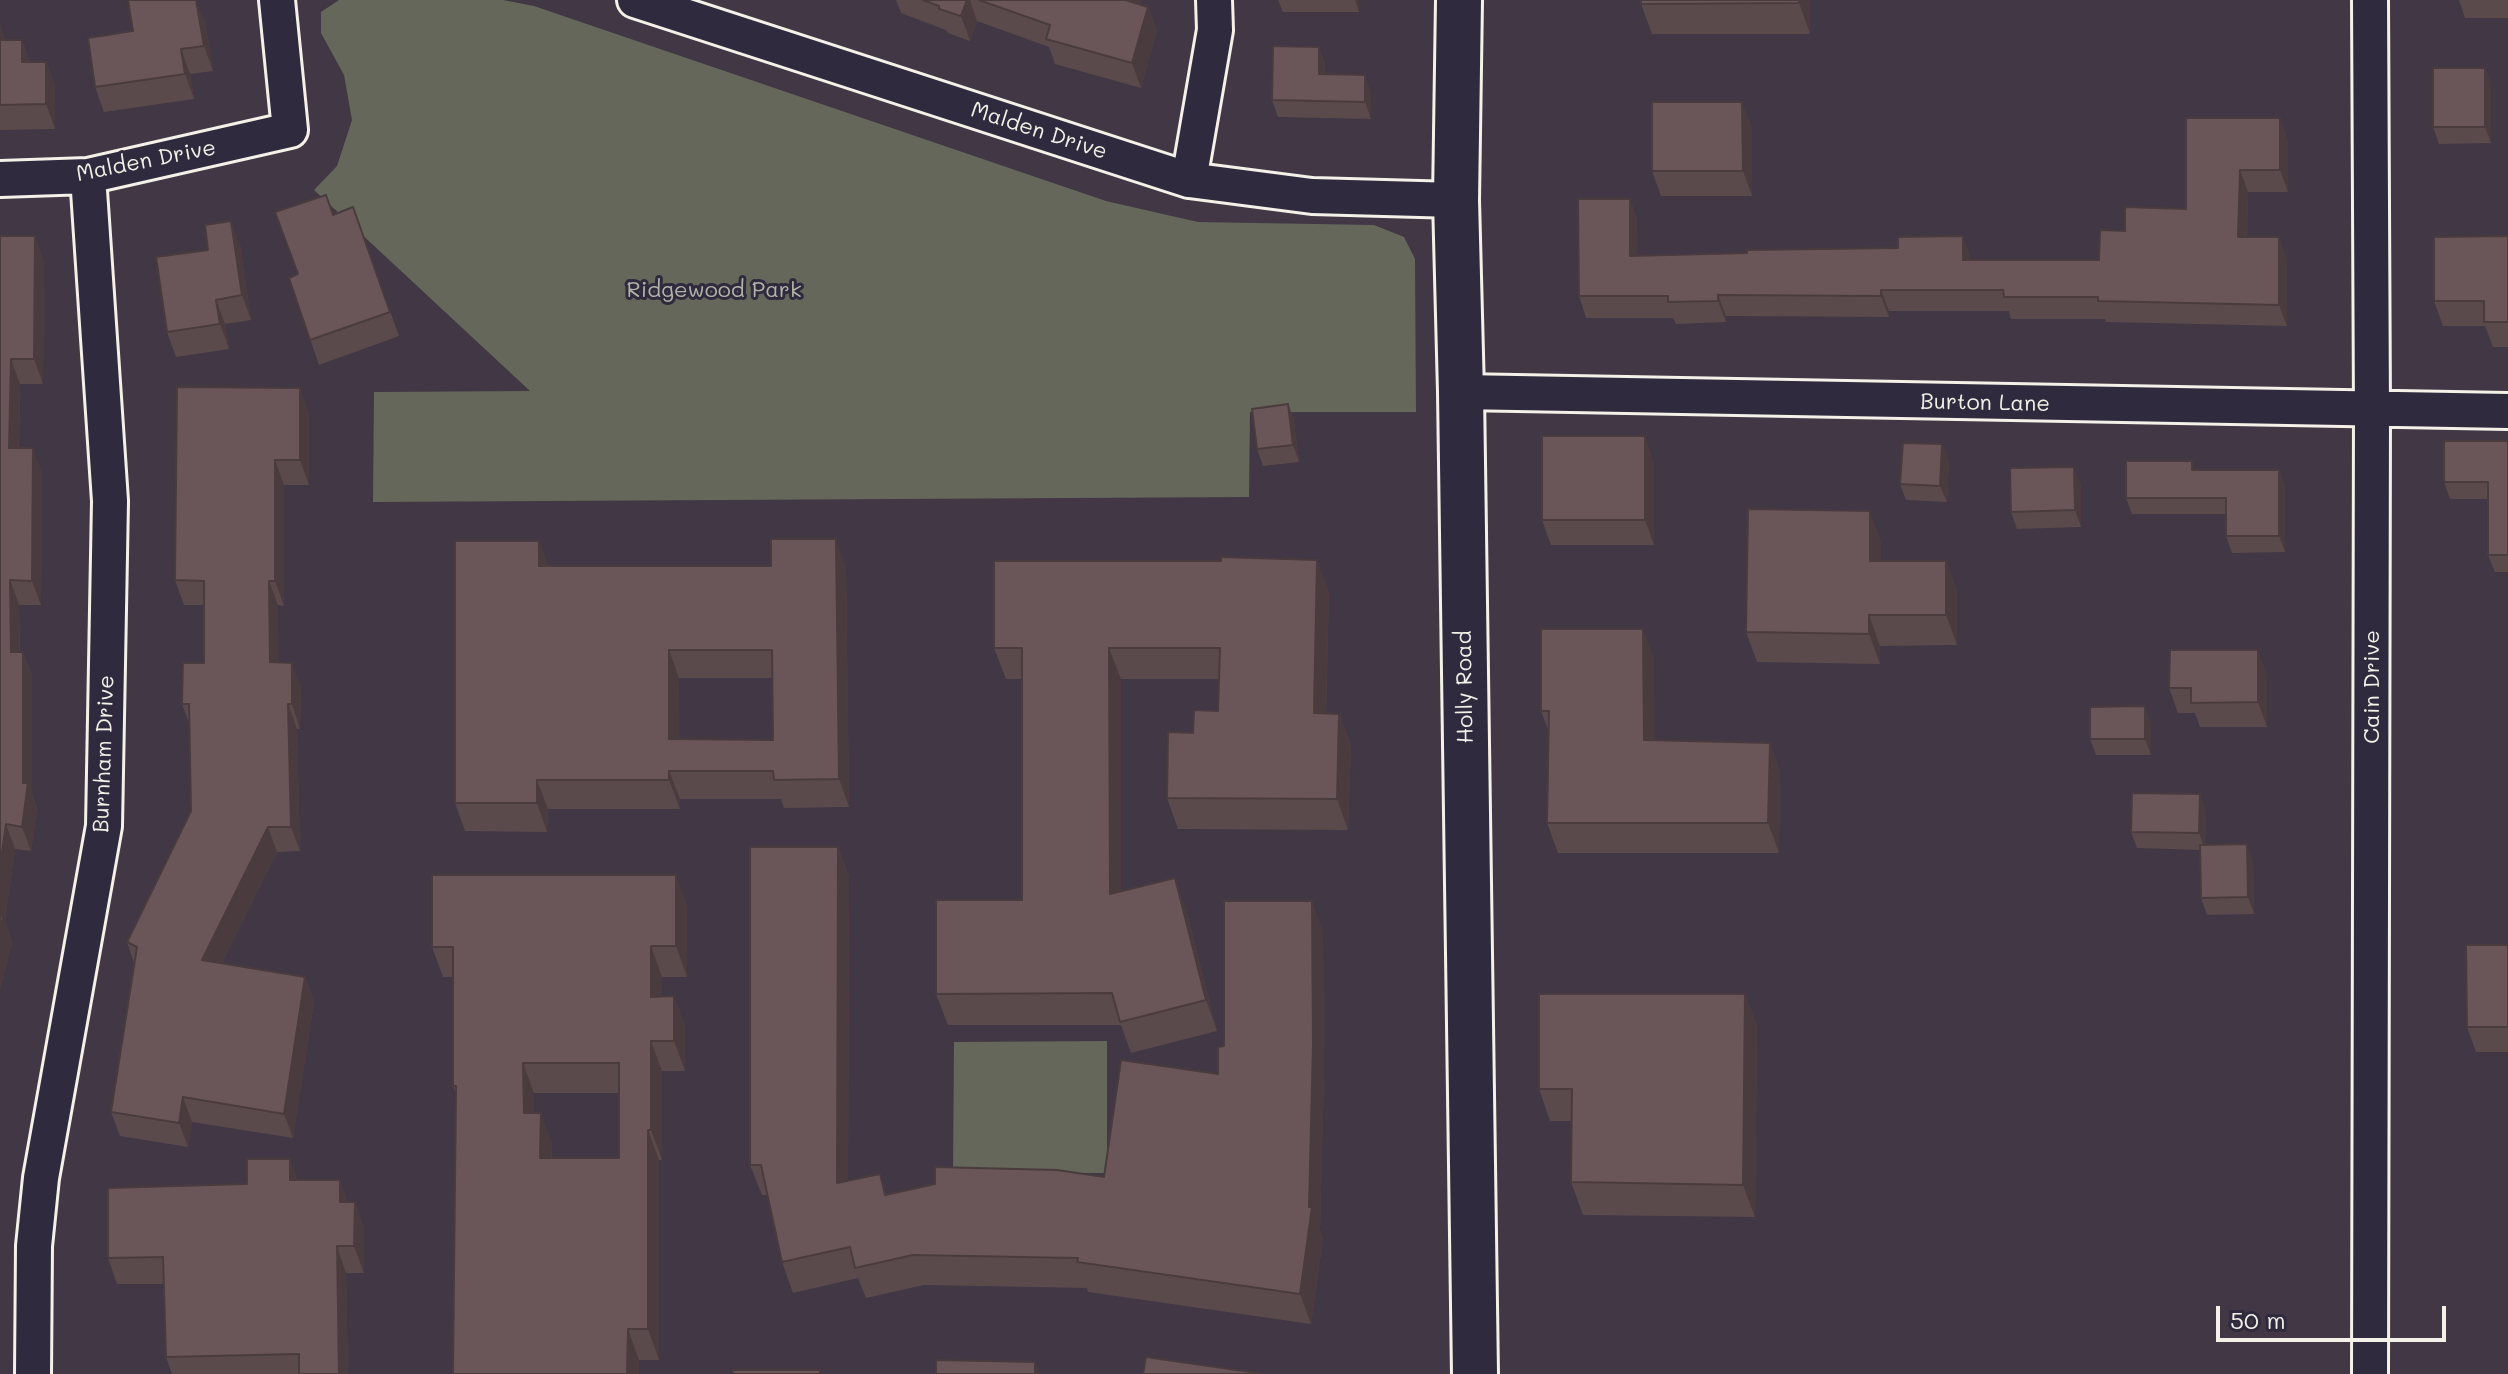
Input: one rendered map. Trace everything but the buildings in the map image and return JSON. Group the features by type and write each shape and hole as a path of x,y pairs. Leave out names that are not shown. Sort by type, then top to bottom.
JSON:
{"main road":[{"name":"Holly Road","path":"1459,0 1456,200 1475,1374"}],"street":[{"name":"Malden Drive","path":"0,179 88,176 290,130 277,0"},
{"name":"Malden Drive","path":"635,0 1189,180 1312,196 1456,200"},
{"path":"1189,180 1215,30 1214,0"},
{"name":"Cain Drive","path":"2370,0 2370,1374"},
{"name":"Burnham Drive","path":"33,1374 34,1246 41,1178 104,826 110,501 88,176"},
{"name":"Burton Lane","path":"1461,392 2372,411 2508,411"}],"green space":[{"name":"Ridgewood Park","path":"339,0 503,0 534,6 1106,201 1198,222 1374,225 1404,237 1415,259 1416,412 1250,412 1249,497 373,502 374,392 530,391 314,190 337,166 352,120 344,75 321,33 321,12"},
{"path":"1107,1041 1107,1173 953,1173 954,1042"}]}
